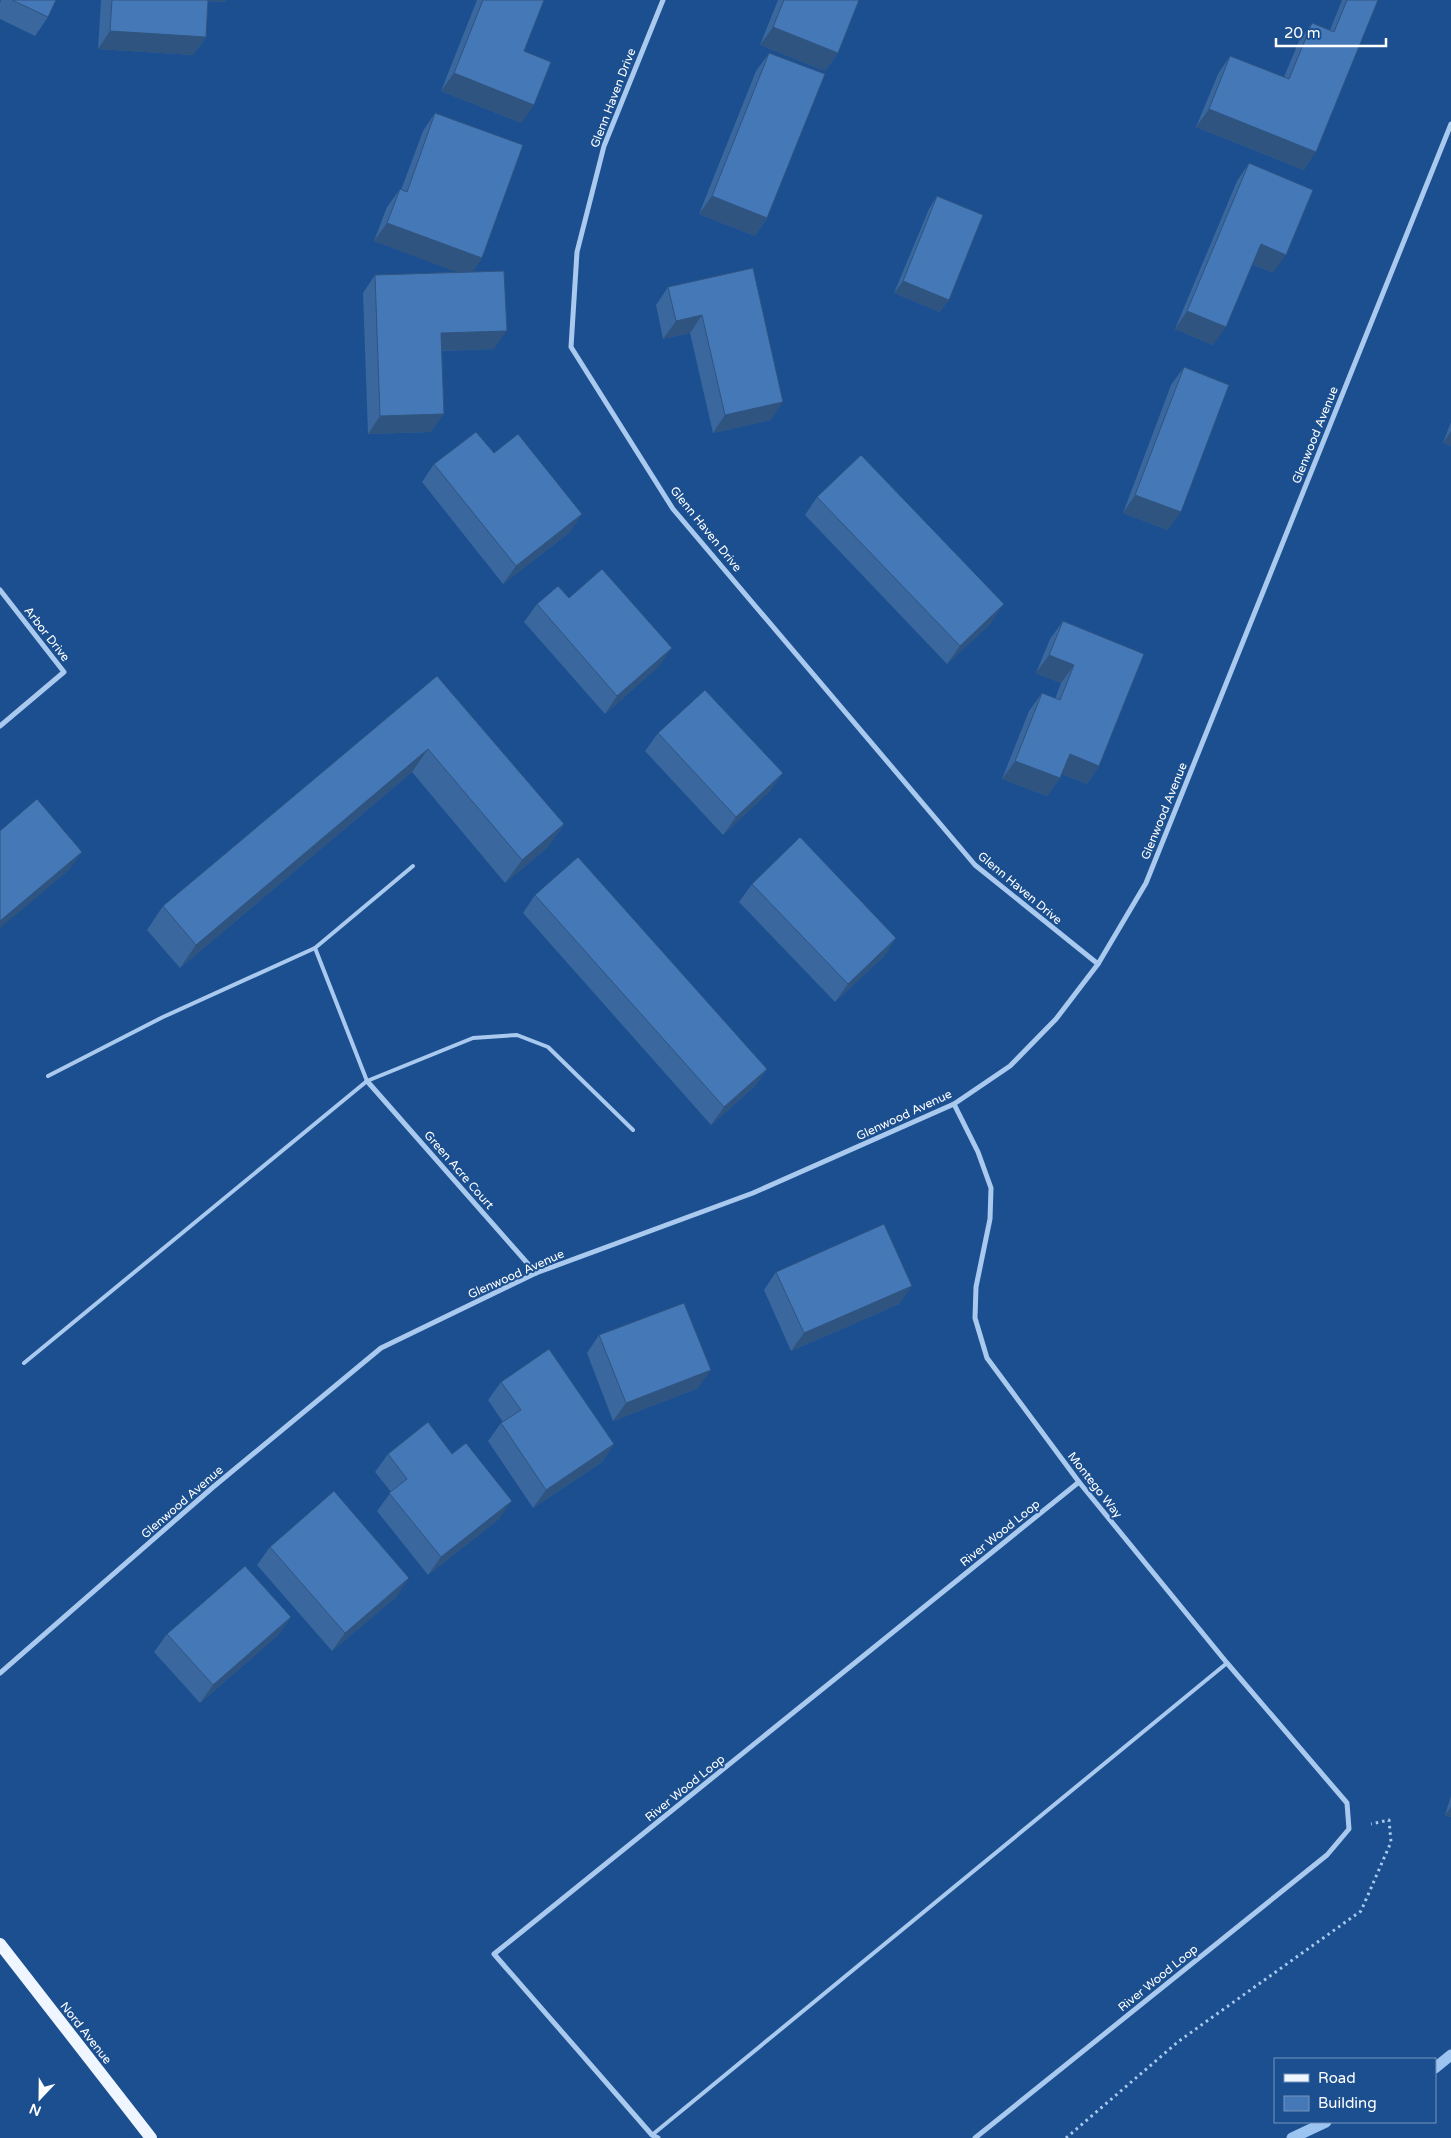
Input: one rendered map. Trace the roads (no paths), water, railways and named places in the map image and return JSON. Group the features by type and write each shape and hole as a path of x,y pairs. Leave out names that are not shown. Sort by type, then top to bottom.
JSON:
{"main road":[{"name":"Nord Avenue","path":"0,1944 151,2138"}],"street":[{"name":"Glenn Haven Drive","path":"663,0 604,146 577,252 571,347 673,509 974,865 1098,964"},
{"name":"Glenwood Avenue","path":"0,1673 212,1488 381,1348 536,1273 753,1193 954,1104 1010,1066 1056,1019 1098,964 1146,884 1451,124"},
{"name":"Arbor Drive","path":"0,590 64,672 0,726"},
{"name":"Green Acre Court","path":"367,1081 536,1273"},
{"name":"Montego Way","path":"954,1104 978,1152 991,1188 990,1219 976,1287 975,1318 986,1358 1079,1482 1227,1663 1347,1803 1349,1830"},
{"name":"River Wood Loop","path":"658,2138 652,2135 494,1954 1079,1482"},
{"name":"River Wood Loop","path":"975,2138 1327,1855 1349,1830"}],"lane":[{"path":"48,1076 163,1017 316,948 413,866"},
{"path":"316,948 367,1081"},
{"path":"24,1363 367,1081 473,1038 517,1035 548,1047 634,1130"},
{"path":"652,2135 1227,1663"}],"waterway":[{"path":"1436,2067 1451,2055"},
{"path":"1292,2138 1324,2123"}]}
